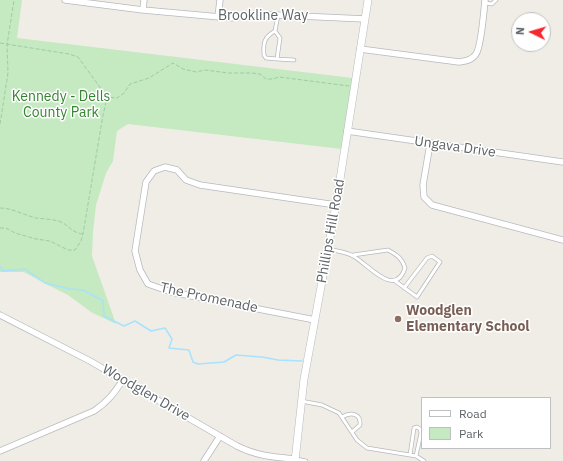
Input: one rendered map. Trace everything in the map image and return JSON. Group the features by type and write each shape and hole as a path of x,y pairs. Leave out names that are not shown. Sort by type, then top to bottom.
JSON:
{"street":[{"name":"Brookline Way","path":"65,0 142,10 231,18 255,14 365,19"},
{"path":"142,10 144,0"},
{"path":"218,17 220,0"},
{"name":"Phillips Hill Road","path":"295,460 301,401 329,249 368,0"},
{"path":"360,49 459,62 471,59 477,54 479,46 485,2"},
{"name":"Ungava Drive","path":"347,131 563,162"},
{"path":"430,144 423,185 424,197 432,205 563,240"},
{"name":"The Promenade","path":"315,320 171,292 148,284 140,270 135,251 146,182 154,171 165,167 177,170 186,180 200,185 336,205"},
{"name":"Woodglen Drive","path":"1,317 90,361 251,453 268,457 295,460"},
{"path":"0,452 94,411 105,404 123,380"},
{"path":"204,461 220,436"}],"lane":[{"path":"485,2 492,4 496,0"},
{"path":"277,59 280,38 275,31 278,15"},
{"path":"275,31 267,35 265,40 264,55 266,58 294,60"},
{"path":"329,249 352,255 381,276 395,281 404,288 416,297 440,262 432,256 427,258 404,288"},
{"path":"352,255 388,250 393,252 403,261 405,268 400,279 395,281"},
{"path":"301,401 322,404 339,413 358,440 367,448 416,456 424,461"},
{"path":"342,417 350,414 360,417 360,425 352,432"},
{"path":"410,455 414,428 417,427 420,429 421,433 416,456"},
{"path":"295,460 306,461"}],"path":[{"path":"0,124 8,73 8,45 14,0"},
{"path":"0,43 69,54 78,57 108,97 117,98 124,93 130,84 149,78 172,63 183,69 196,72 205,70 228,73 252,73 260,74 266,79 279,77 334,85 354,86"},
{"path":"0,228 6,228 15,233 36,239 50,241 68,250 75,250 81,241 83,234 102,115 108,97"},
{"path":"0,208 8,208 36,218 62,222 76,233 83,234"}],"green space":[{"name":"Kennedy - Dells County Park","path":"0,0 22,0 17,38 353,78 342,149 128,124 117,131 113,161 106,173 96,205 92,256 116,324 91,312 68,295 24,272 0,272"}],"waterway":[{"path":"0,267 3,271 25,269 45,283 70,289 83,290 103,301 104,316 124,326 135,321 151,331 165,328 172,339 169,348 189,350 193,362 198,364 224,362 236,355 302,361"}],"place":[{"name":"Woodglen Elementary School","path":"398,319"}]}
